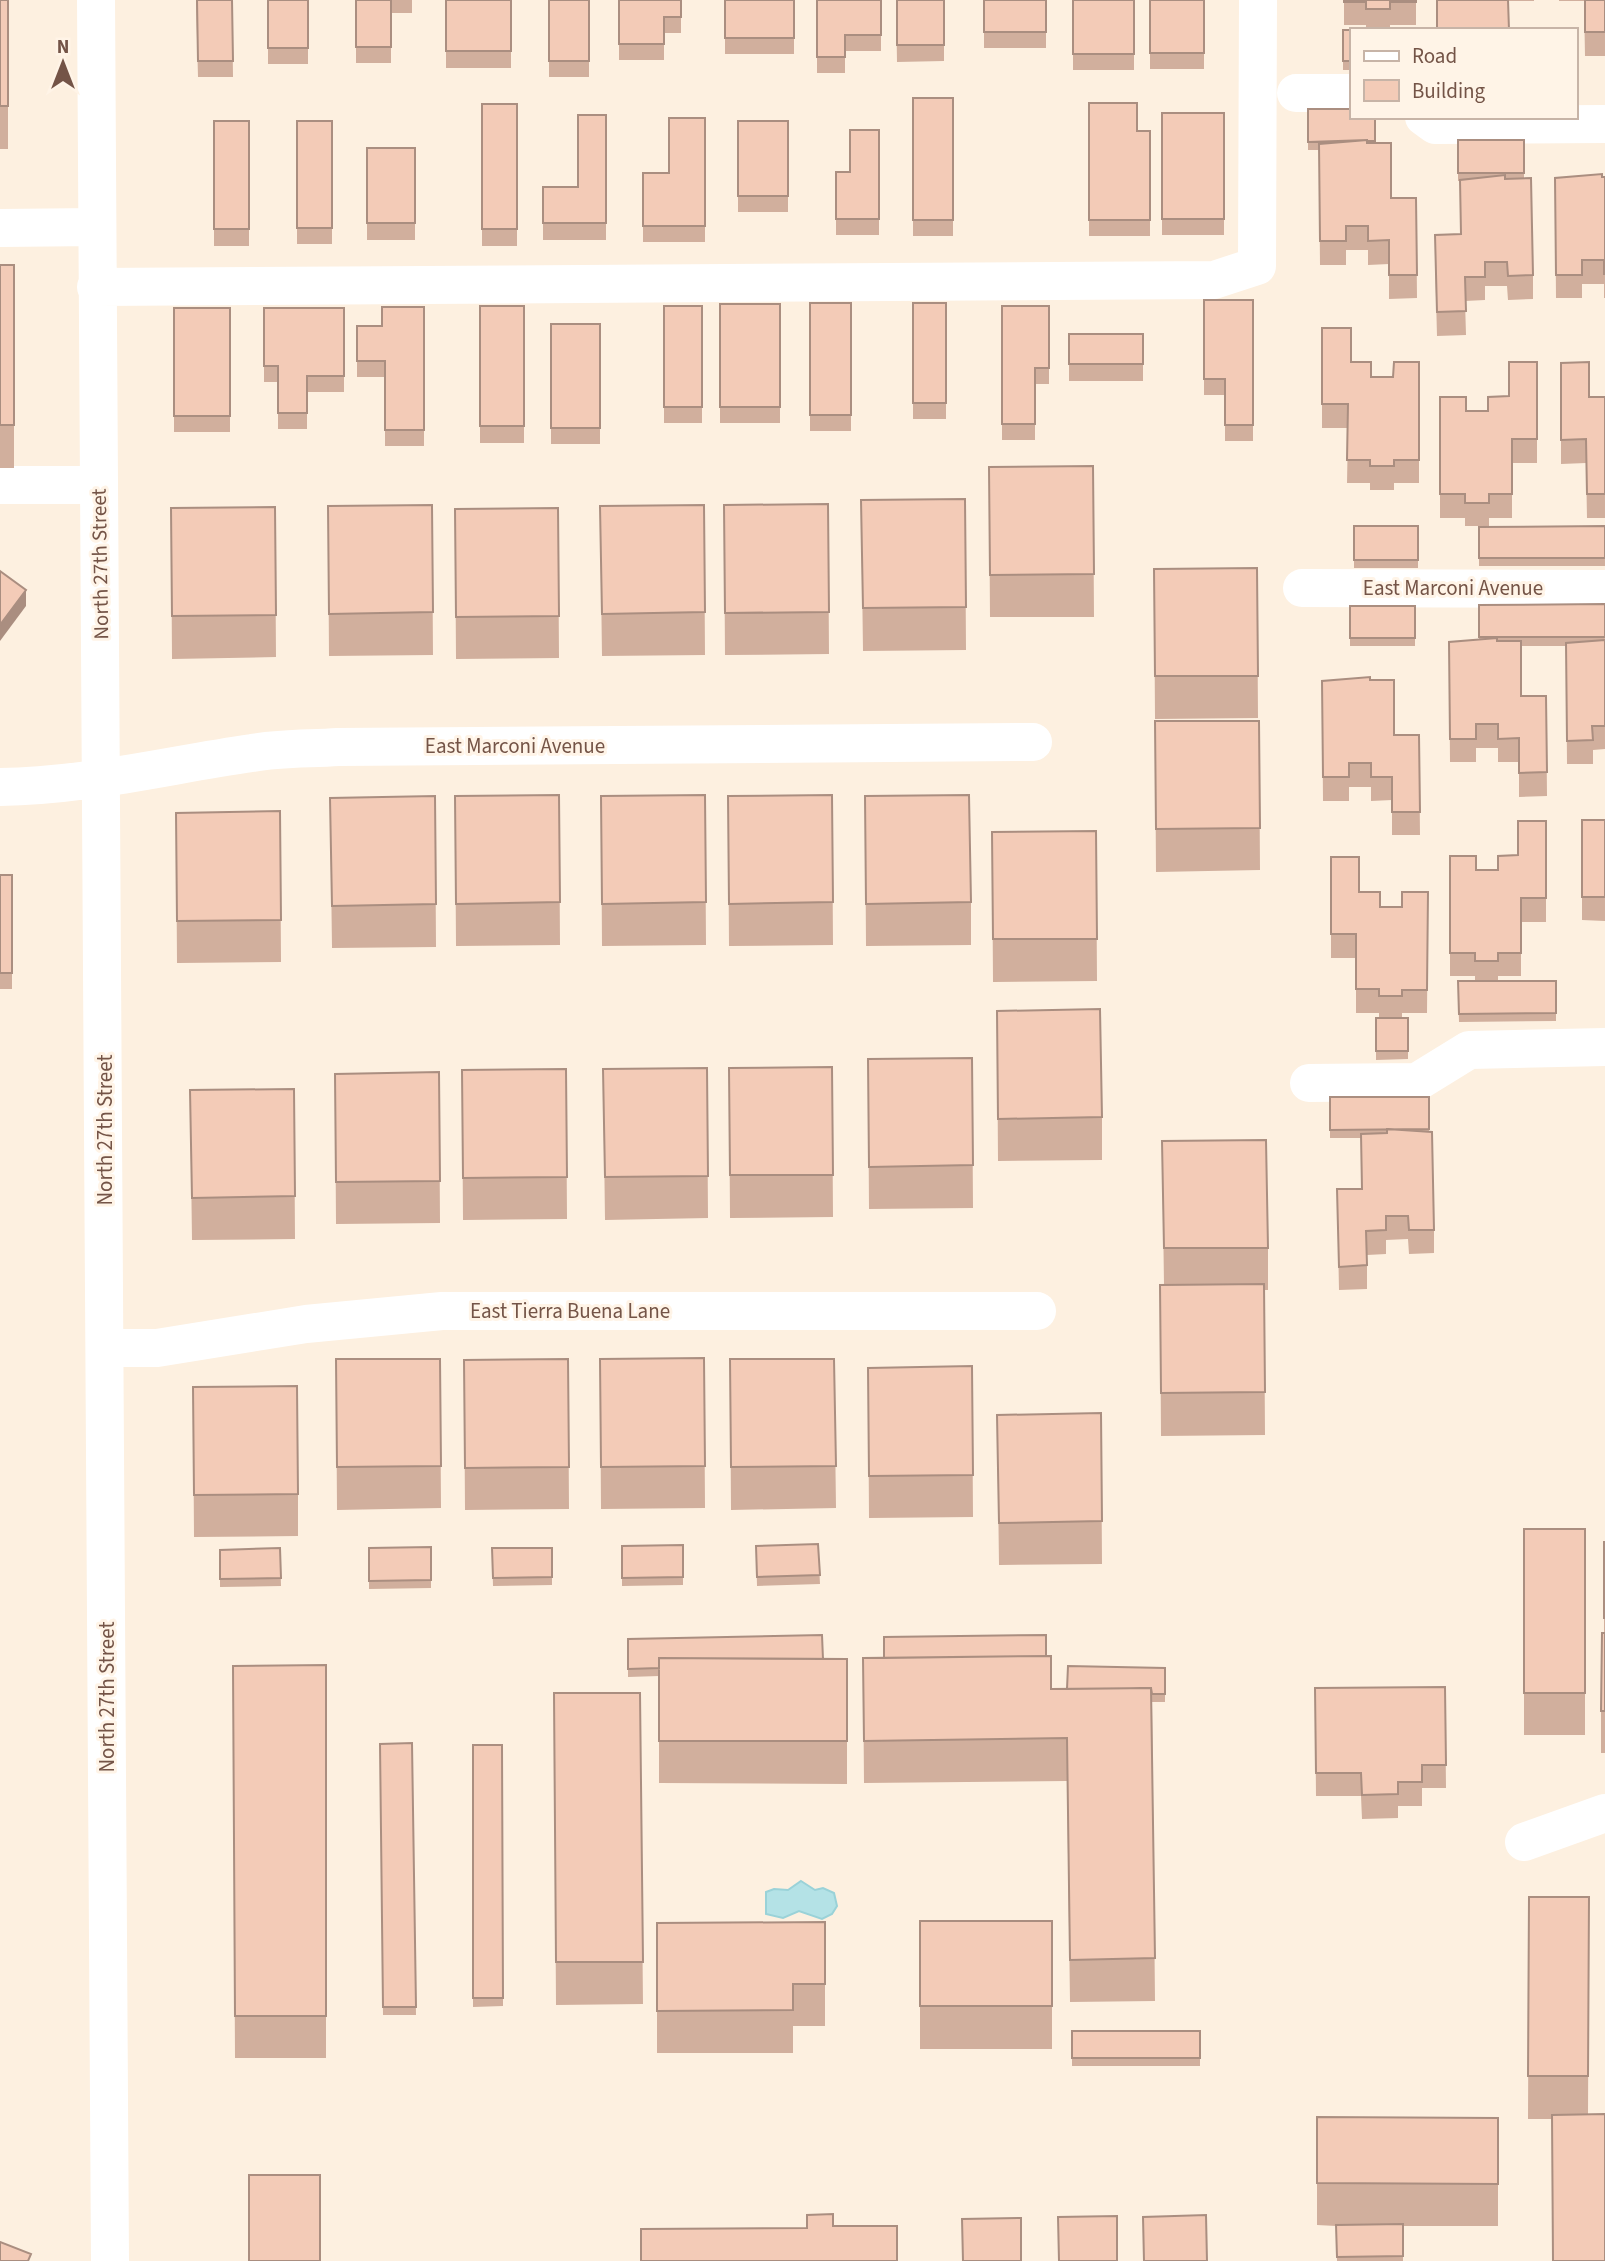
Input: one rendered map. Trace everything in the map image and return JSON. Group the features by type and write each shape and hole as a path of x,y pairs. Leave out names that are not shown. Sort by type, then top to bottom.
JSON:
{"street":[{"name":"North 27th Street","path":"96,0 96,287 103,778 110,2261"},
{"path":"96,287 1214,280 1257,266 1258,0"},
{"path":"1296,93 1350,93"},
{"path":"1427,119 1435,125 1605,124"},
{"path":"0,228 96,227"},
{"path":"0,485 99,485"},
{"name":"East Marconi Avenue","path":"1302,588 1605,589"},
{"name":"East Marconi Avenue","path":"0,787 37,787 103,778 254,752 338,747 1034,743"},
{"path":"1309,1083 1417,1082 1469,1050 1605,1047"},
{"name":"East Tierra Buena Lane","path":"106,1348 157,1348 306,1324 442,1311 1037,1311"},
{"path":"1524,1842 1605,1813"}],"water":[{"path":"801,1881 815,1890 823,1888 834,1893 837,1906 832,1914 822,1919 799,1911 783,1918 766,1914 766,1892 774,1889 788,1890"}],"building":[{"path":"0,0 8,0 8,106 0,106"},
{"path":"197,0 232,0 233,61 198,61"},
{"path":"268,0 308,0 308,48 268,48"},
{"path":"356,0 391,0 391,47 356,47"},
{"path":"446,0 511,0 511,51 446,51"},
{"path":"549,0 589,0 589,61 549,61"},
{"path":"619,0 681,0 681,17 664,17 664,44 619,44"},
{"path":"725,0 794,0 794,38 725,38"},
{"path":"817,0 881,0 881,35 845,35 845,57 817,57"},
{"path":"897,0 944,0 944,45 897,45"},
{"path":"984,0 1046,0 1046,32 984,32"},
{"path":"1073,0 1134,0 1134,54 1073,54"},
{"path":"1150,0 1204,0 1204,53 1150,53"},
{"path":"1344,0 1416,2 1390,2 1390,9 1366,9 1366,2"},
{"path":"1437,0 1508,0 1509,28 1437,28"},
{"path":"1585,0 1605,0 1605,32 1585,32"},
{"path":"1343,30 1350,30 1350,61 1343,61"},
{"path":"913,98 953,98 953,220 913,220"},
{"path":"1089,103 1137,103 1137,131 1150,131 1150,220 1089,220"},
{"path":"482,104 517,104 517,229 482,229"},
{"path":"1308,109 1350,109 1350,119 1375,119 1375,141 1308,142"},
{"path":"1162,113 1224,113 1224,219 1162,219"},
{"path":"578,115 606,115 606,223 543,223 543,187 578,187"},
{"path":"669,118 705,118 705,226 643,226 643,173 669,173"},
{"path":"214,121 249,121 249,229 214,229"},
{"path":"297,121 332,121 332,228 297,228"},
{"path":"738,121 788,121 788,196 738,196"},
{"path":"850,130 879,130 879,219 836,219 836,172 850,172"},
{"path":"1367,140 1367,143 1391,143 1391,198 1416,198 1417,275 1389,275 1389,240 1368,241 1368,226 1346,226 1346,241 1320,241 1319,144"},
{"path":"1458,140 1524,140 1524,173 1458,173"},
{"path":"367,148 415,148 415,223 367,223"},
{"path":"1602,174 1602,177 1605,177 1605,274 1604,260 1582,260 1582,275 1556,275 1555,178"},
{"path":"1505,175 1505,179 1531,178 1533,275 1508,276 1507,262 1485,262 1485,277 1465,277 1466,311 1437,312 1435,235 1461,234 1460,180"},
{"path":"0,265 14,265 14,425 0,425"},
{"path":"1204,300 1253,300 1253,425 1225,425 1225,379 1204,379"},
{"path":"810,303 851,303 851,415 810,415"},
{"path":"913,303 946,303 946,403 913,403"},
{"path":"720,304 780,304 780,407 720,407"},
{"path":"480,306 524,306 524,426 480,426"},
{"path":"664,306 702,306 702,407 664,407"},
{"path":"1002,306 1049,306 1049,368 1035,368 1035,424 1002,424"},
{"path":"382,307 424,307 424,430 385,430 385,361 357,361 357,326 382,326"},
{"path":"174,308 230,308 230,416 174,416"},
{"path":"264,308 344,308 344,376 307,376 307,413 278,413 278,366 264,366"},
{"path":"551,324 600,324 600,428 551,428"},
{"path":"1322,328 1351,328 1351,362 1371,362 1371,377 1393,377 1394,362 1419,362 1419,460 1394,460 1394,466 1370,466 1370,460 1347,460 1348,404 1322,404"},
{"path":"1069,334 1143,334 1143,364 1069,364"},
{"path":"1509,362 1537,362 1537,439 1512,439 1512,494 1489,494 1489,503 1465,503 1465,494 1440,494 1440,397 1466,397 1466,411 1488,411 1488,397 1509,396"},
{"path":"1589,362 1589,397 1605,397 1605,494 1587,494 1586,439 1561,440 1561,363"},
{"path":"1093,466 1094,574 990,575 989,467"},
{"path":"965,499 966,607 863,608 861,500"},
{"path":"828,504 829,612 725,613 724,505"},
{"path":"432,505 433,612 329,614 328,506"},
{"path":"704,505 705,612 602,614 600,506"},
{"path":"275,507 276,615 172,616 171,508"},
{"path":"558,508 559,616 456,617 455,509"},
{"path":"1354,526 1418,526 1418,560 1354,560"},
{"path":"1605,526 1605,558 1479,558 1479,527"},
{"path":"1257,568 1258,676 1155,676 1154,569"},
{"path":"0,571 26,590 0,625"},
{"path":"1605,604 1605,637 1479,637 1479,605"},
{"path":"1350,606 1415,606 1415,638 1350,638"},
{"path":"1497,638 1497,641 1521,641 1521,696 1546,696 1547,772 1519,773 1519,738 1498,739 1498,724 1476,724 1476,739 1450,739 1449,642"},
{"path":"1605,640 1605,726 1592,726 1593,740 1567,741 1566,643"},
{"path":"1370,677 1370,680 1394,680 1394,735 1419,735 1420,812 1392,812 1392,777 1371,777 1371,763 1349,763 1349,777 1323,777 1322,681"},
{"path":"1155,721 1259,721 1260,828 1156,829"},
{"path":"559,795 560,902 456,904 455,796"},
{"path":"705,795 706,902 602,904 601,796"},
{"path":"832,795 833,902 729,904 728,796"},
{"path":"969,795 971,902 866,904 865,796"},
{"path":"435,796 436,904 332,906 330,798"},
{"path":"280,811 281,920 177,921 176,813"},
{"path":"1582,820 1605,820 1605,897 1582,897"},
{"path":"1518,821 1546,821 1546,898 1521,898 1521,953 1498,953 1498,961 1475,961 1475,953 1450,953 1450,856 1476,856 1476,870 1498,870 1498,856 1518,855"},
{"path":"1096,831 1097,939 993,939 992,832"},
{"path":"1331,857 1359,857 1359,892 1380,892 1380,907 1402,907 1402,892 1428,892 1427,990 1402,990 1402,996 1379,996 1379,989 1356,989 1356,934 1331,934"},
{"path":"0,875 12,875 12,973 0,973"},
{"path":"1458,981 1556,981 1556,1013 1459,1014"},
{"path":"1100,1009 1102,1117 998,1119 997,1011"},
{"path":"1376,1018 1408,1018 1408,1051 1376,1051"},
{"path":"972,1058 973,1165 869,1167 868,1059"},
{"path":"832,1067 833,1175 730,1175 729,1068"},
{"path":"707,1068 708,1176 605,1177 603,1069"},
{"path":"566,1069 567,1177 463,1178 462,1070"},
{"path":"439,1072 440,1181 336,1182 335,1074"},
{"path":"294,1089 295,1196 192,1198 190,1090"},
{"path":"1330,1097 1429,1097 1429,1129 1330,1130"},
{"path":"1387,1129 1432,1132 1434,1230 1409,1230 1408,1216 1386,1216 1386,1230 1366,1231 1367,1265 1339,1267 1337,1189 1362,1189 1361,1134 1387,1133"},
{"path":"1266,1140 1268,1248 1164,1248 1162,1141"},
{"path":"1264,1284 1265,1392 1161,1393 1160,1285"},
{"path":"704,1358 705,1466 601,1467 600,1359"},
{"path":"336,1359 440,1359 441,1466 337,1467"},
{"path":"568,1359 569,1467 465,1468 464,1360"},
{"path":"730,1359 834,1359 836,1466 731,1467"},
{"path":"972,1366 973,1475 869,1476 868,1368"},
{"path":"297,1386 298,1494 194,1495 193,1387"},
{"path":"1101,1413 1102,1521 999,1523 997,1415"},
{"path":"1524,1529 1585,1529 1585,1693 1524,1693"},
{"path":"1605,1542 1605,1618 1604,1618"},
{"path":"818,1544 820,1575 757,1577 756,1546"},
{"path":"683,1545 683,1577 622,1578 622,1546"},
{"path":"431,1547 431,1580 369,1581 369,1548"},
{"path":"280,1548 281,1578 220,1579 220,1550"},
{"path":"492,1548 552,1548 552,1577 493,1578"},
{"path":"1602,1633 1605,1633 1605,1711 1601,1711"},
{"path":"822,1635 823,1659 659,1658 659,1668 628,1669 628,1639"},
{"path":"1046,1635 1046,1656 884,1658 884,1637"},
{"path":"1051,1656 1051,1689 1151,1688 1155,1958 1070,1960 1067,1738 864,1741 863,1658"},
{"path":"659,1658 847,1659 847,1741 659,1741"},
{"path":"326,1665 326,2016 235,2016 233,1666"},
{"path":"1068,1666 1165,1668 1165,1694 1152,1694 1151,1688 1067,1689"},
{"path":"1445,1687 1446,1765 1422,1765 1422,1782 1398,1782 1398,1794 1362,1795 1361,1773 1316,1773 1315,1688"},
{"path":"554,1693 640,1693 643,1962 556,1962"},
{"path":"412,1743 416,2007 383,2007 380,1744"},
{"path":"473,1745 502,1745 503,1998 473,1998"},
{"path":"1529,1897 1589,1897 1588,2076 1528,2076"},
{"path":"920,1921 1052,1921 1052,2006 920,2006"},
{"path":"825,1922 825,1984 793,1984 793,2010 657,2011 657,1923"},
{"path":"1072,2031 1200,2031 1200,2058 1072,2058"},
{"path":"1605,2114 1605,2261 1553,2261 1552,2115"},
{"path":"1317,2117 1498,2118 1498,2184 1317,2183"},
{"path":"249,2175 320,2175 320,2261 249,2261"},
{"path":"833,2214 833,2226 897,2226 897,2261 641,2261 641,2229 807,2228 807,2215"},
{"path":"1206,2215 1207,2261 1144,2261 1143,2217"},
{"path":"1117,2216 1117,2261 1059,2261 1058,2217"},
{"path":"1021,2218 1021,2261 963,2261 962,2219"},
{"path":"1403,2224 1403,2256 1337,2257 1336,2225"},
{"path":"0,2242 31,2254 28,2261 0,2261"}]}
